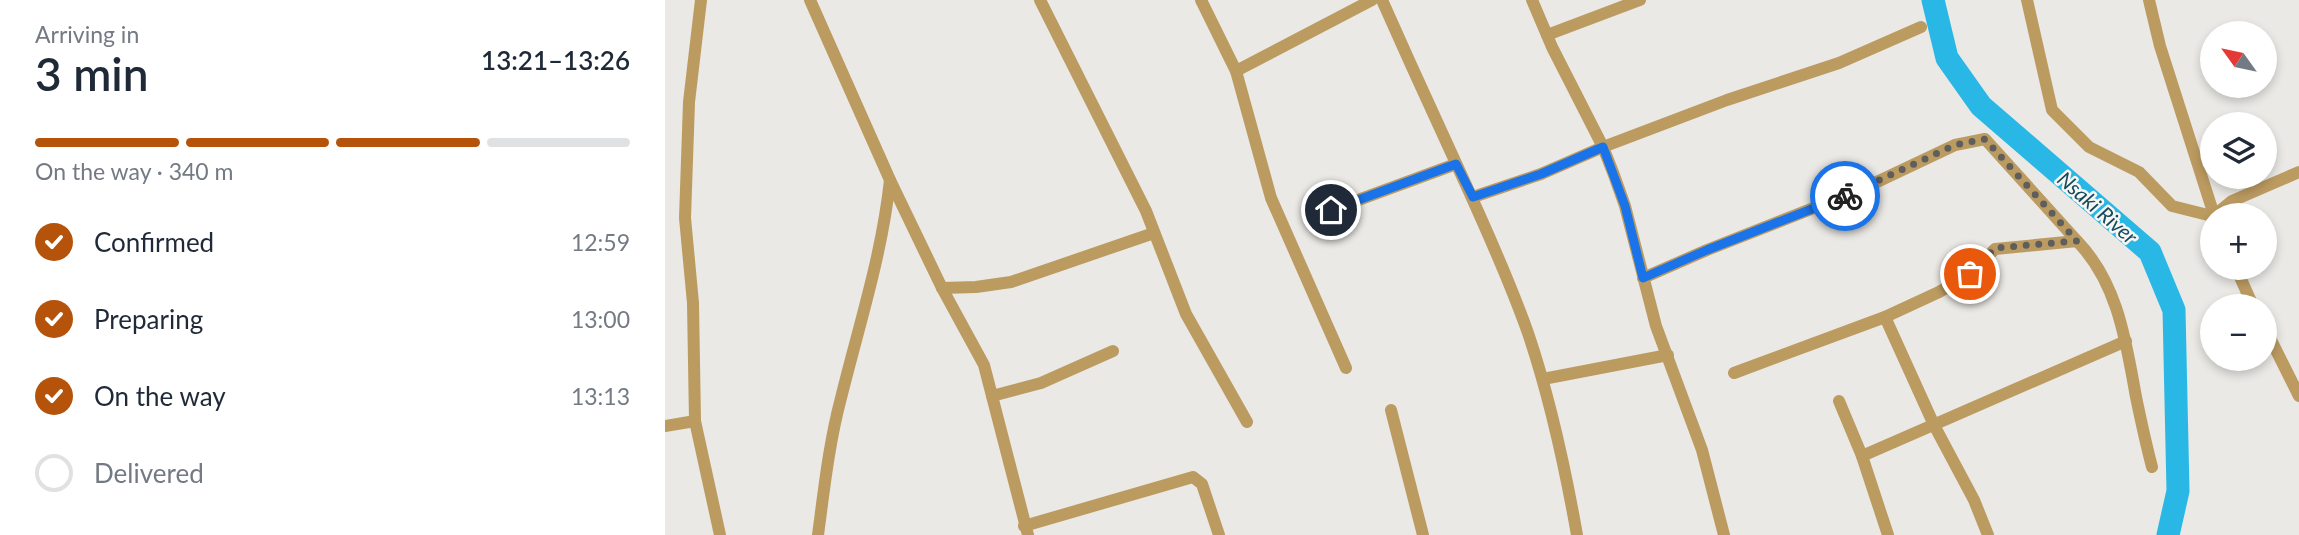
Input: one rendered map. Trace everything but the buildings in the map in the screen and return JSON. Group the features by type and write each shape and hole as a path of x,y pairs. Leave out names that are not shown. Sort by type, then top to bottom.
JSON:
{"street":[{"path":"701,0 689,102 685,218 693,303 695,421 720,535"},
{"path":"810,0 890,180 942,288 985,365 1026,531 1193,477 1202,484 1219,535"},
{"path":"1040,0 1146,211 1186,314 1247,422"},
{"path":"1201,0 1236,71 1271,198 1346,368"},
{"path":"1236,71 1372,0"},
{"path":"1382,0 1473,197 1527,331 1543,379 1570,492 1577,535"},
{"path":"1532,0 1603,147 1625,206 1656,326 1702,450 1724,535"},
{"path":"2027,0 2052,110 2089,148 2139,172 2172,206 2200,212"},
{"path":"2149,0 2164,58 2210,203"},
{"path":"1547,35 1636,1"},
{"path":"1473,197 1541,174 1603,147 1727,100 1839,63 1921,27"},
{"path":"1643,278 1862,189 1955,145 1985,139 2092,257 2110,291 2126,341 2152,467"},
{"path":"1331,210 1456,164"},
{"path":"2229,203 2299,172"},
{"path":"818,535 840,401 877,261 885,225 890,180"},
{"path":"942,288 1011,282 1154,233"},
{"path":"1734,373 1885,317 1939,292 1970,274 1995,248 2077,241"},
{"path":"1885,317 1934,425 1974,500 1989,535"},
{"path":"1862,456 2126,341"},
{"path":"992,397 1041,383 1113,351"},
{"path":"2277,352 2299,396"},
{"path":"1543,379 1668,355"},
{"path":"1839,401 1862,456 1888,535"},
{"path":"1391,410 1423,535"},
{"path":"665,426 695,421"}],"waterway":[{"name":"Nsaki River","path":"1933,0 1947,58 1981,106 2150,252 2174,310 2178,491 2168,535"}],"way so far":[{"path":"1845,196 1955,145 1985,139 2077,241 1995,248 1970,274"}],"route":[{"path":"1331,210 1456,164 1473,197 1541,174 1603,147 1625,206 1643,278 1845,196"}]}
